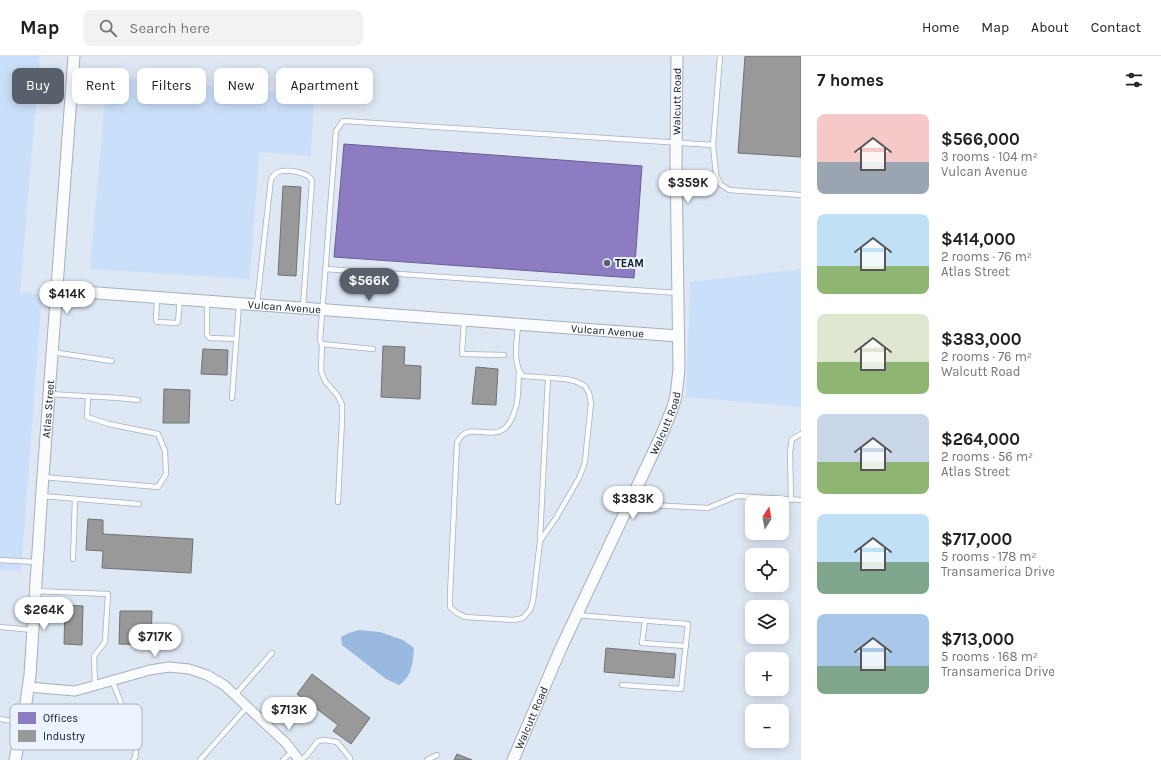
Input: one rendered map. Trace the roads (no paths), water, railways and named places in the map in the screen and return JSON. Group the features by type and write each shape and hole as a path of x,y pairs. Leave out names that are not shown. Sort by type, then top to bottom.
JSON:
{"street":[{"name":"Atlas Street","path":"26,704 30,675 74,56"},
{"name":"Walcutt Road","path":"513,760 576,615 662,434 674,402 678,384 679,369 676,143 677,56"},
{"name":"Vulcan Avenue","path":"57,290 678,336"},
{"path":"28,687 75,691 150,670 169,667 189,669 207,675 224,684 286,743 300,760"},
{"name":"Atlas Street","path":"15,760 17,750"}],"lane":[{"path":"720,56 713,145 716,174 720,184 729,190 801,195"},
{"path":"338,502 342,405 338,396 325,381 321,371 322,344 320,340 336,131 343,121 713,145"},
{"path":"257,306 271,179 277,172 282,171 301,173 311,178 312,181 303,309"},
{"path":"325,269 678,293"},
{"path":"157,298 157,322 177,323 180,300"},
{"path":"207,302 207,335 210,338 236,340"},
{"path":"232,398 239,304"},
{"path":"464,321 462,354 504,355"},
{"path":"518,325 517,365 519,372 516,408 505,428 496,433 474,431 466,432 460,436 457,442 450,607 465,617 514,620 523,618 530,610 533,601 540,541 548,378"},
{"path":"322,344 373,349"},
{"path":"52,352 112,361"},
{"path":"519,372 523,376 575,381 586,386 591,403 584,468 556,518 540,541"},
{"path":"49,394 138,400"},
{"path":"43,477 158,487 166,474 165,451 158,434 87,418 88,396"},
{"path":"791,500 790,452 792,439 801,434"},
{"path":"42,496 139,504"},
{"path":"628,504 708,508 737,496 801,500"},
{"path":"73,558 75,499"},
{"path":"0,560 37,562"},
{"path":"36,591 108,594 105,642 94,656 95,685"},
{"path":"576,615 688,624 681,689 622,685"},
{"path":"645,621 642,643 686,646"},
{"path":"0,628 33,630"},
{"path":"235,695 272,653"},
{"path":"112,680 121,704"},
{"path":"200,760 248,707"},
{"path":"0,719 10,721"},
{"path":"300,760 307,755 318,741 325,740 337,742 350,760"},
{"path":"133,760 135,758 136,750"},
{"path":"283,760 292,751"},
{"path":"427,760 437,755"}],"place":[{"name":"TEAM","path":"607,263"}]}
